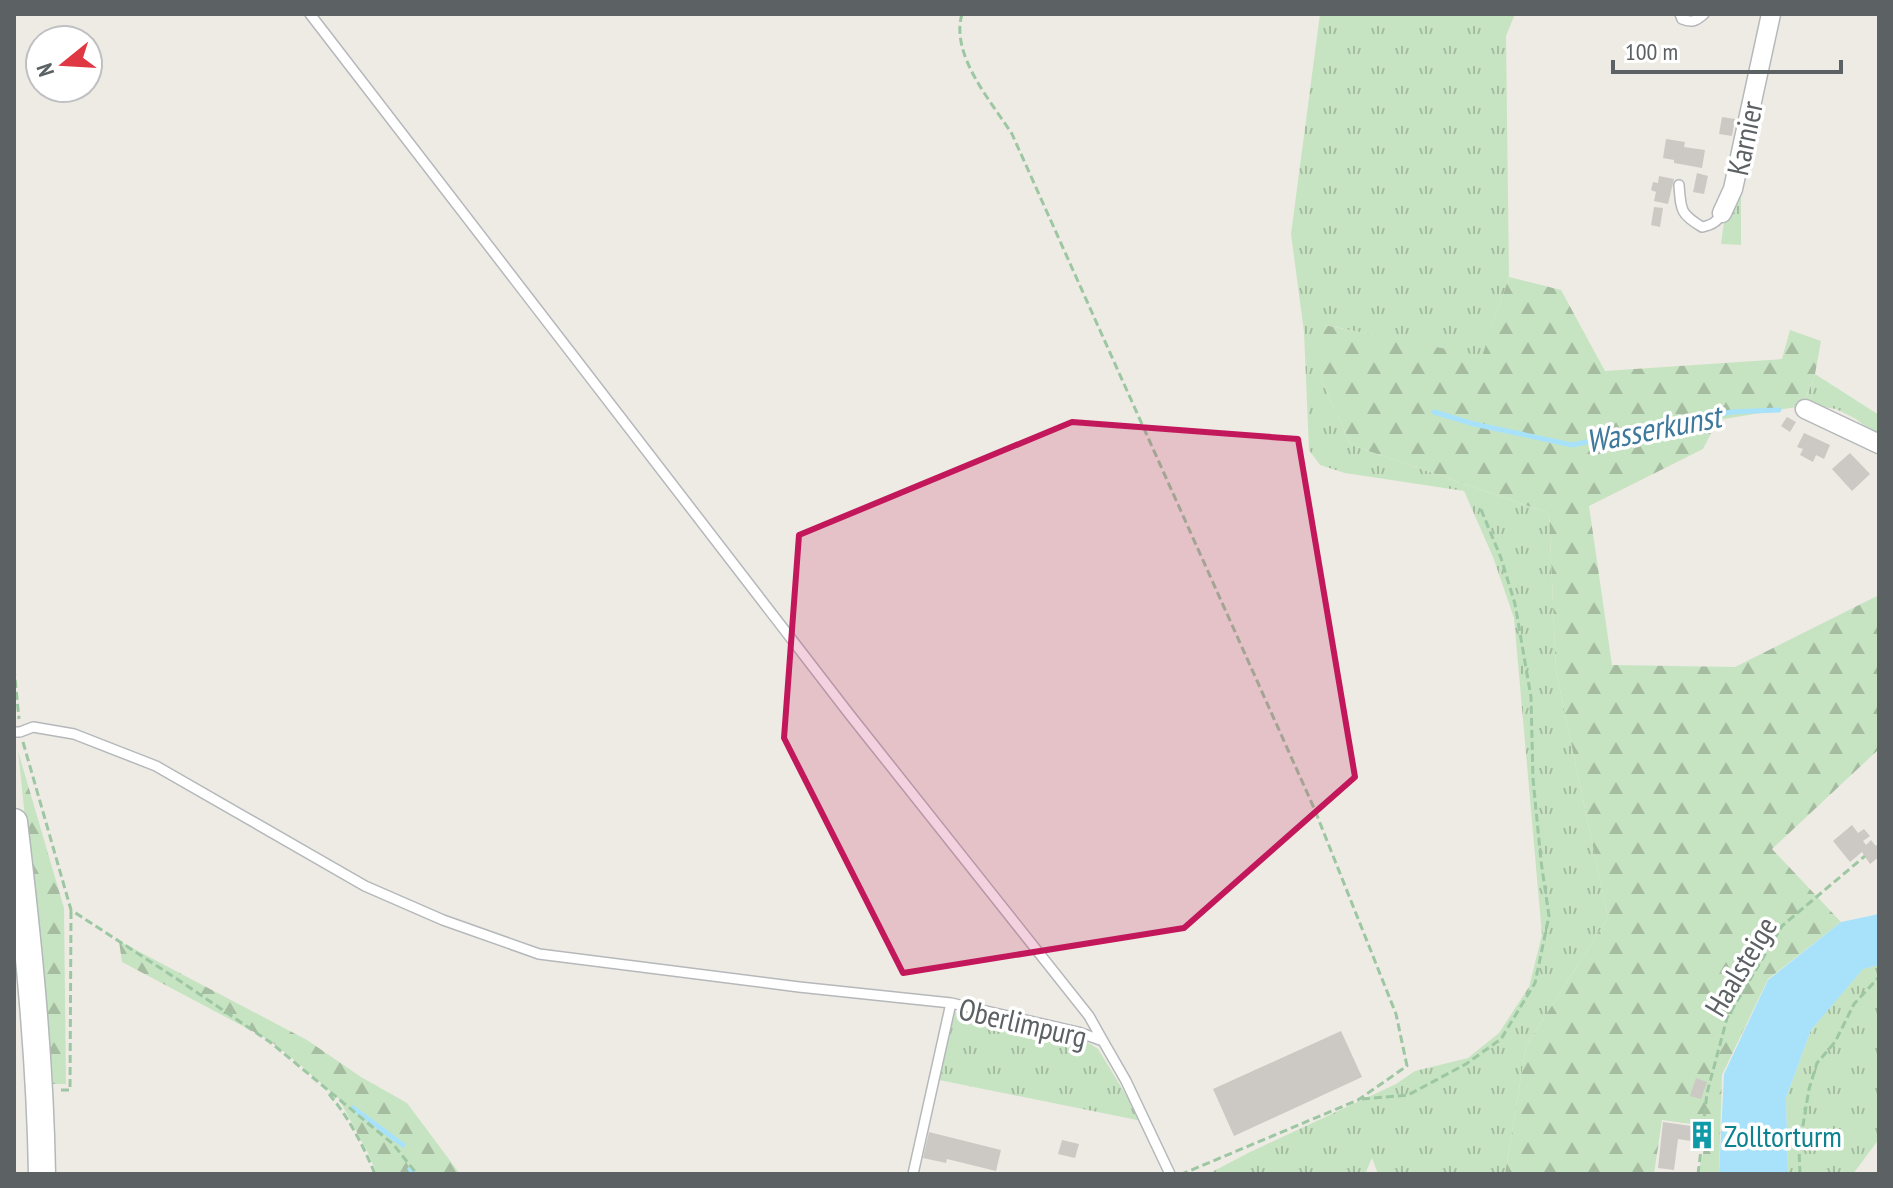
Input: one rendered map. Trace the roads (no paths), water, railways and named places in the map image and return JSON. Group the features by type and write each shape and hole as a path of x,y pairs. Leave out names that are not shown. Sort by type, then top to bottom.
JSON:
{"main road":[{"path":"14,822 41,1090 42,1174"}],"street":[{"name":"Karnier","path":"1722,213 1733,189 1771,14"},
{"path":"1805,409 1879,444"}],"lane":[{"path":"310,14 850,715 1089,1016 1103,1041"},
{"path":"1680,14 1682,19 1690,22 1697,21 1704,14"},
{"path":"1679,185 1680,208 1691,220 1702,227 1711,225 1722,213"},
{"name":"Oberlimpurg","path":"17,732 33,727 74,734 156,766 365,886 443,920 539,954 951,1003 1078,1032 1103,1041 1126,1081 1170,1174"},
{"path":"913,1174 951,1003"}],"water":[{"path":"1879,914 1879,965 1863,969 1811,1030 1786,1098 1788,1174 1719,1174 1724,1074 1768,980 1841,922"}],"waterway":[{"name":"Wasserkunst","path":"1434,412 1572,445 1731,412 1779,410"},
{"path":"353,1108 403,1145"},
{"path":"410,1169 414,1174"}],"place":[{"name":"Zolltorturm","path":"1702,1135"}]}
